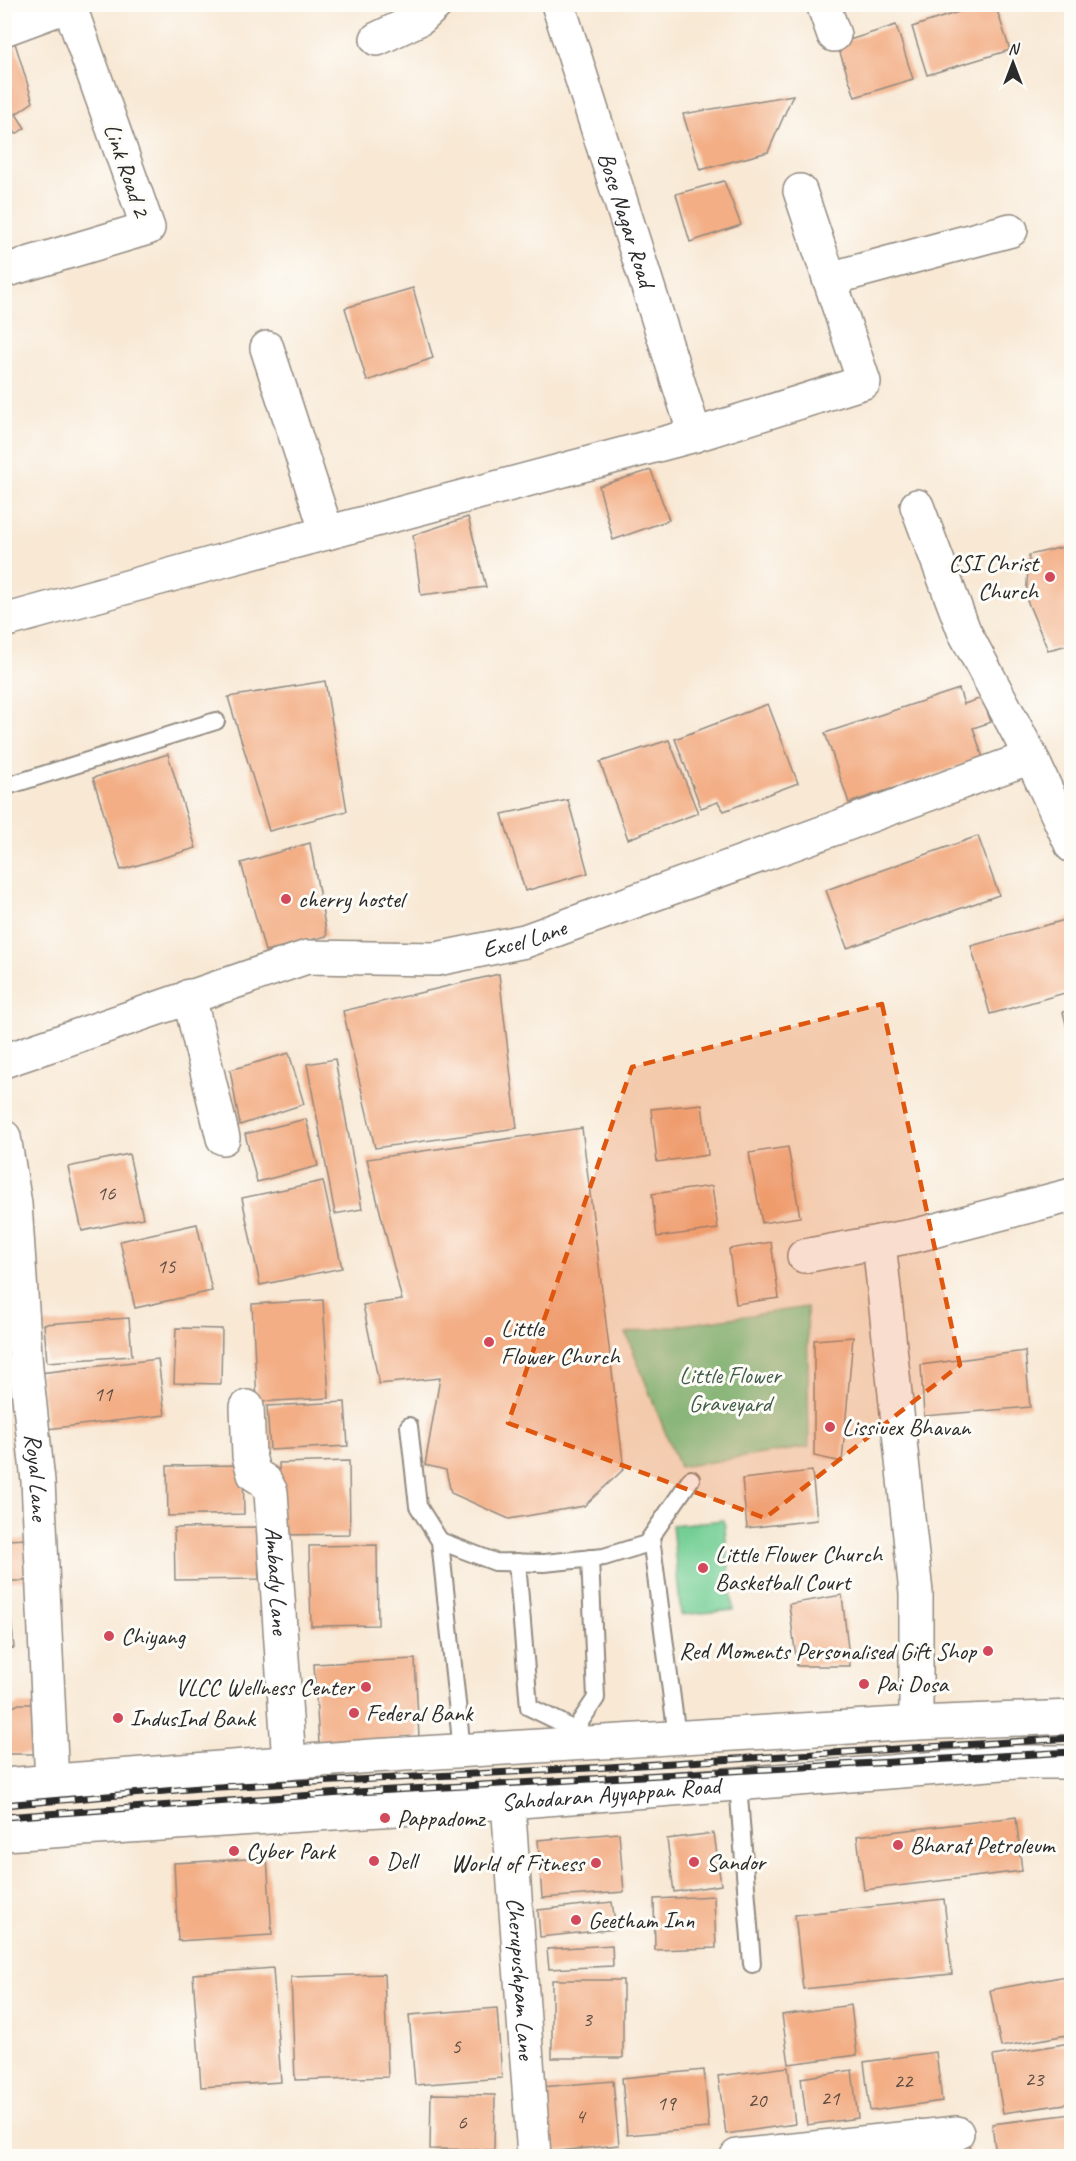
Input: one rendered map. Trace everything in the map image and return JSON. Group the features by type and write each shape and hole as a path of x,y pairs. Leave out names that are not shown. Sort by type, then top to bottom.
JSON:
{"street":[{"path":"377,39 421,18 436,4"},
{"name":"Bose Nagar Road","path":"558,4 695,435"},
{"path":"4,29 69,5"},
{"name":"Link Road 2","path":"4,271 148,228 69,5"},
{"path":"4,621 695,435 864,382 800,191"},
{"path":"829,279 1011,230"},
{"path":"267,348 327,533"},
{"path":"917,506 964,631 1031,758 1071,846"},
{"name":"Excel Lane","path":"4,1061 307,957 437,960 525,941 1031,758"},
{"path":"189,996 223,1138"},
{"name":"Royal Lane","path":"4,1137 15,1204 26,1369 38,1481 54,1830"},
{"path":"804,1256 917,1235 1071,1195"},
{"path":"879,1242 916,1593 916,1722"},
{"name":"Ambady Lane","path":"247,1407 249,1456 254,1474 265,1481 271,1492 289,1763"},
{"path":"4,1785 462,1751 574,1737 677,1737 916,1722 1071,1717"},
{"name":"Sahodaran Ayyappan Road","path":"4,1834 508,1802 1015,1762 1071,1762"},
{"name":"Cherupushpam Lane","path":"508,1802 534,2157"},
{"path":"737,2157 957,2133"}],"lane":[{"path":"4,787 216,721"},
{"path":"409,1426 418,1506 440,1541 462,1751"},
{"path":"440,1541 495,1562 544,1563 604,1557 646,1544 691,1479"},
{"path":"651,1538 677,1737"},
{"path":"517,1562 529,1707 561,1722 574,1737 596,1698 590,1558"},
{"path":"738,1784 752,1964"}],"highlighted area":[{"path":"882,1004 960,1365 765,1518 508,1423 632,1067"}],"green space":[{"name":"Little Flower Graveyard","path":"807,1307 809,1447 679,1467 626,1333"},
{"name":"Little Flower Church Basketball Court","path":"724,1520 733,1610 681,1615 672,1525"}],"building":[{"path":"983,4 995,4 1010,50 927,75 912,27"},
{"path":"896,25 913,79 855,97 837,44"},
{"path":"15,43 33,102 16,114 25,128 16,134 12,128 4,134 4,47"},
{"path":"793,95 768,152 700,170 683,114"},
{"path":"724,181 741,225 690,242 676,194"},
{"path":"413,288 433,358 367,381 345,308"},
{"path":"651,470 669,520 613,540 599,486"},
{"path":"468,517 486,587 421,595 413,535"},
{"name":"CSI Christ Church","path":"1072,545 1072,644 1048,650 1026,598 1029,555"},
{"path":"325,681 347,811 269,831 228,697"},
{"path":"959,689 964,704 982,698 991,722 973,728 983,758 849,803 825,733"},
{"path":"768,704 798,783 724,811 718,802 701,808 675,739"},
{"path":"669,740 698,813 628,839 600,762"},
{"path":"168,754 196,848 121,870 93,778"},
{"path":"568,800 588,873 525,891 502,814"},
{"path":"978,836 999,895 847,948 826,890"},
{"name":"cherry hostel","path":"310,843 327,936 265,951 241,863"},
{"path":"1072,918 1072,991 990,1014 971,946"},
{"path":"499,974 517,1128 375,1148 343,1011"},
{"path":"1072,1011 1072,1045 1071,1045 1063,1012"},
{"path":"289,1053 304,1104 240,1125 230,1070"},
{"path":"335,1059 362,1209 335,1214 307,1064"},
{"path":"702,1104 708,1155 657,1162 651,1109"},
{"path":"306,1119 318,1166 257,1182 245,1134"},
{"name":"Little Flower Church","path":"582,1128 624,1469 584,1506 509,1519 451,1493 446,1470 425,1465 440,1378 379,1384 363,1305 402,1300 367,1159"},
{"path":"788,1147 800,1217 762,1223 749,1153"},
{"path":"129,1154 143,1218 82,1231 68,1167"},
{"path":"323,1181 342,1268 260,1285 242,1198"},
{"path":"712,1186 718,1229 657,1237 652,1194"},
{"path":"197,1224 212,1291 135,1308 120,1241"},
{"path":"771,1242 779,1298 736,1304 729,1249"},
{"path":"323,1300 329,1398 257,1402 252,1304"},
{"path":"129,1318 132,1356 47,1362 44,1324"},
{"path":"176,1328 222,1329 221,1384 174,1383"},
{"name":"Lissiuex Bhavan","path":"853,1337 842,1462 814,1456 814,1340"},
{"path":"1025,1351 1030,1407 924,1416 921,1365"},
{"path":"158,1359 165,1415 47,1429 40,1373"},
{"path":"345,1402 348,1446 270,1450 267,1406"},
{"path":"349,1461 350,1534 281,1535 279,1463"},
{"path":"243,1465 244,1514 168,1516 167,1466"},
{"path":"812,1471 817,1520 747,1528 742,1479"},
{"path":"258,1527 259,1579 175,1580 174,1528"},
{"path":"28,1539 29,1581 5,1581 5,1540"},
{"path":"377,1545 378,1625 311,1626 309,1546"},
{"path":"842,1595 850,1666 797,1666 789,1604"},
{"path":"10,1609 14,1648 4,1649 4,1610"},
{"path":"415,1659 419,1738 319,1743 314,1664"},
{"path":"19,1704 34,1704 35,1754 4,1754 4,1711"},
{"path":"1016,1817 1022,1871 864,1890 857,1836"},
{"path":"619,1833 624,1892 542,1898 538,1840"},
{"name":"Sandor","path":"714,1833 721,1885 674,1892 667,1839"},
{"path":"267,1858 272,1935 178,1941 174,1863"},
{"path":"714,1896 716,1948 655,1950 654,1899"},
{"path":"944,1899 952,1974 803,1989 795,1915"},
{"name":"Geetham Inn","path":"612,1902 616,1929 540,1937 538,1910"},
{"path":"612,1945 613,1966 549,1969 547,1949"},
{"path":"273,1968 281,2082 201,2087 193,1974"},
{"path":"384,1974 388,2077 295,2080 291,1977"},
{"path":"1072,1975 1072,2034 1001,2047 990,1990"},
{"path":"552,1980 623,1980 623,2058 552,2058"},
{"path":"851,2005 857,2055 789,2064 782,2015"},
{"path":"497,2008 502,2078 415,2085 409,2015"},
{"path":"1070,2043 1072,2103 1003,2113 993,2056"},
{"path":"936,2052 942,2101 870,2111 864,2062"},
{"path":"788,2067 795,2124 726,2134 718,2076"},
{"path":"704,2070 709,2128 627,2135 622,2078"},
{"path":"852,2070 858,2118 807,2125 801,2078"},
{"path":"613,2081 619,2145 548,2152 541,2087"},
{"path":"431,2094 495,2095 494,2150 430,2149"},
{"path":"1072,2114 1072,2156 996,2156 992,2124"},
{"path":"968,2140 971,2156 886,2156"}],"railway":[{"path":"4,1805 200,1788 609,1767 1072,1738"},
{"path":"4,1817 356,1792 1072,1752"}],"place":[{"name":"CSI Christ Church","path":"1050,577"},
{"name":"cherry hostel","path":"286,899"},
{"name":"Little Flower Church","path":"489,1342"},
{"name":"Lissiuex Bhavan","path":"830,1427"},
{"name":"Little Flower Church Basketball Court","path":"703,1568"},
{"name":"Chiyang","path":"109,1636"},
{"name":"Red Moments Personalised Gift Shop","path":"988,1651"},
{"name":"Pai Dosa","path":"864,1684"},
{"name":"VLCC Wellness Center","path":"366,1687"},
{"name":"Federal Bank","path":"354,1713"},
{"name":"IndusInd Bank","path":"118,1718"},
{"name":"Pappadomz","path":"385,1818"},
{"name":"Bharat Petroleum","path":"898,1845"},
{"name":"Cyber Park","path":"234,1851"},
{"name":"Dell","path":"374,1861"},
{"name":"Sandor","path":"694,1862"},
{"name":"World of Fitness","path":"596,1863"},
{"name":"Geetham Inn","path":"576,1920"}]}
